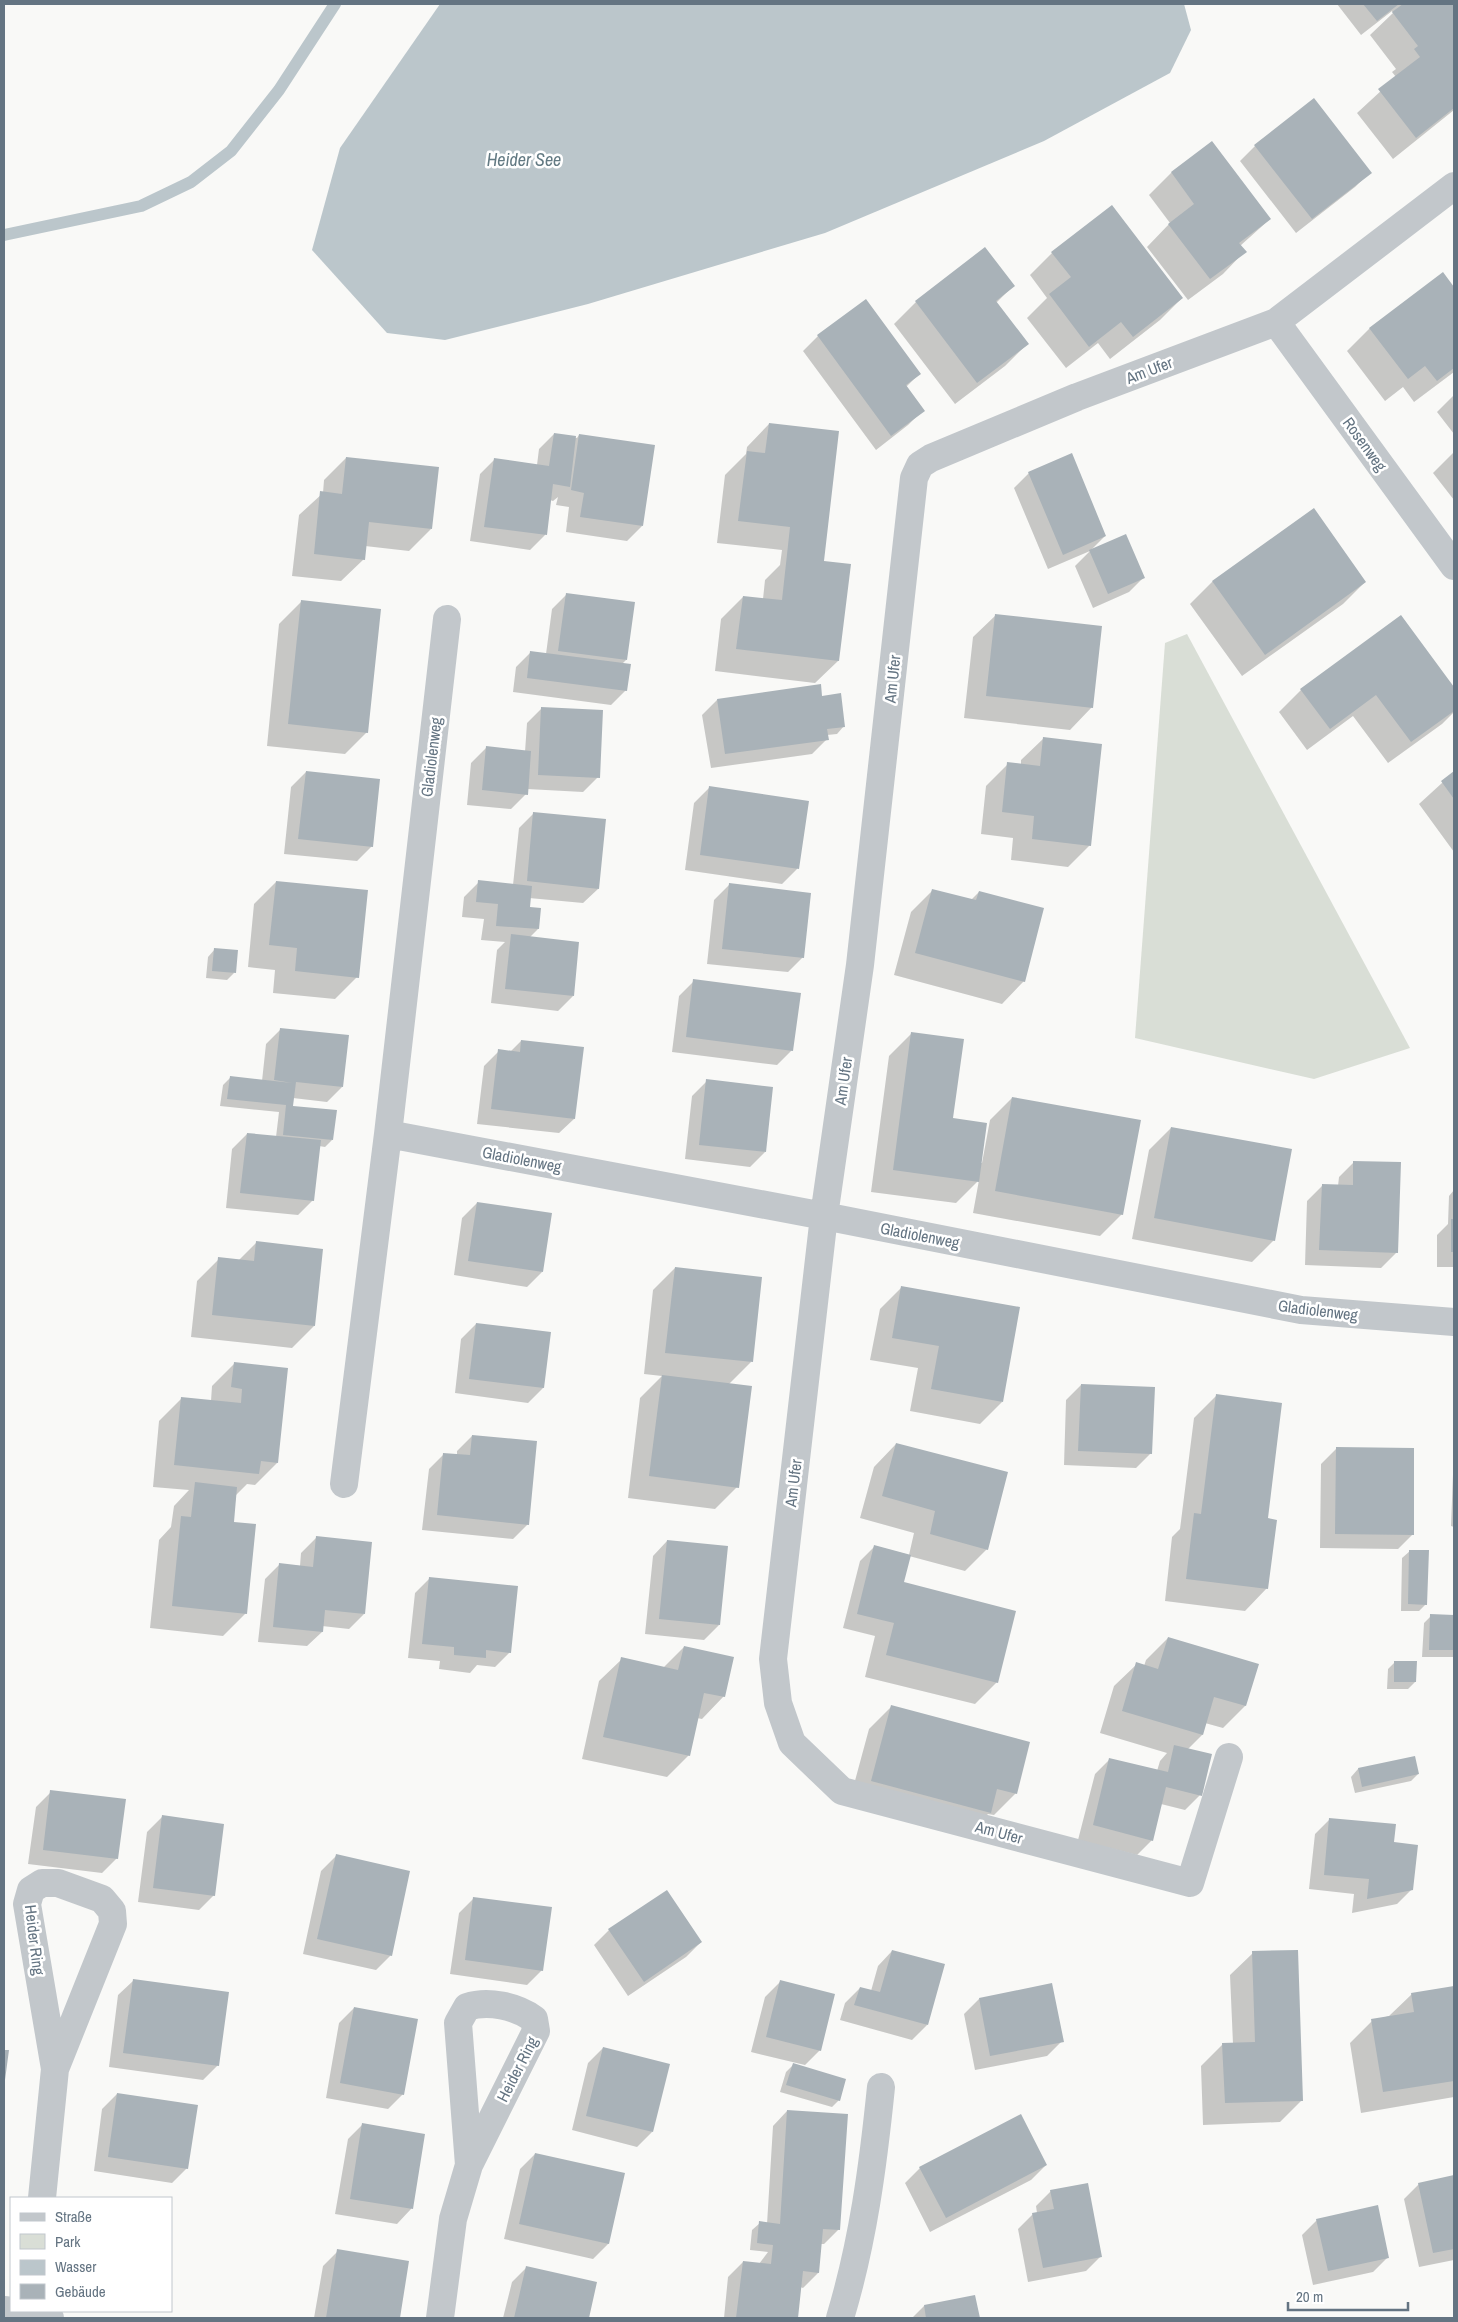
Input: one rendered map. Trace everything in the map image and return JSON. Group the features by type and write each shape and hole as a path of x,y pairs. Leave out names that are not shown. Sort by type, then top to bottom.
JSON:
{"street":[{"name":"Am Ufer","path":"1229,1757 1190,1883 842,1791 792,1743 778,1703 773,1659 824,1216 860,965 914,478 920,465 931,458 1077,397 1276,322 1454,186"},
{"name":"Rosenweg","path":"1276,322 1454,566"},
{"name":"Gladiolenweg","path":"344,1484 388,1134 447,619"},
{"name":"Gladiolenweg","path":"388,1134 824,1216 1302,1310 1454,1322"},
{"name":"Heider Ring","path":"42,2197 55,2069 27,1904 31,1890 42,1883 58,1883 102,1900 112,1911 113,1918 113,1924 55,2069"},
{"name":"Heider Ring","path":"440,2318 453,2219 469,2165 536,2031 534,2019 522,2010 480,2002 467,2007 458,2023 469,2165"},
{"path":"840,2318 854,2273 863,2231 874,2156 880,2087"}],"green space":[{"path":"1187,634 1410,1048 1314,1079 1135,1038 1165,643"}],"water":[{"name":"Heider See","path":"440,4 1184,4 1191,30 1170,73 1044,141 825,233 588,304 445,340 387,333 312,250 340,148"}],"building":[{"path":"1363,4 1399,4 1377,21"},
{"path":"1403,4 1454,4 1454,108 1416,138 1378,89 1420,57 1414,49 1418,46 1392,12"},
{"path":"1314,98 1372,173 1312,219 1254,145"},
{"path":"1212,141 1271,219 1239,243 1247,252 1210,279 1168,224 1194,204 1171,172"},
{"path":"1112,205 1183,298 1133,337 1121,322 1089,347 1049,294 1071,277 1051,252"},
{"path":"985,247 1015,286 996,301 1029,344 977,383 915,301"},
{"path":"1443,272 1454,287 1454,368 1437,381 1425,366 1408,379 1369,328"},
{"path":"866,299 921,374 906,385 925,411 891,436 817,335"},
{"path":"769,423 839,431 824,561 851,564 839,661 736,649 743,596 782,600 790,527 738,521 747,451 765,453"},
{"path":"554,433 576,436 570,487 553,484 547,535 484,527 494,458 549,466"},
{"path":"579,434 655,445 643,526 580,517 584,493 571,490"},
{"path":"1072,453 1106,536 1063,555 1028,472"},
{"path":"346,457 439,467 432,529 369,522 365,560 314,554 320,491 342,494"},
{"path":"1314,508 1366,582 1265,655 1212,581"},
{"path":"1126,534 1145,578 1108,594 1089,550"},
{"path":"566,593 635,602 627,660 558,651"},
{"path":"301,600 381,609 368,733 288,724"},
{"path":"995,614 1102,626 1093,708 986,696"},
{"path":"1401,615 1454,687 1454,711 1411,742 1376,695 1330,729 1300,689"},
{"path":"530,651 631,664 627,691 527,678"},
{"path":"821,684 822,696 841,693 845,727 827,729 829,740 725,754 717,699"},
{"path":"541,707 603,710 600,778 538,775"},
{"path":"1043,737 1102,744 1091,846 1032,839 1034,816 1002,812 1007,762 1040,766"},
{"path":"486,746 531,751 528,795 482,790"},
{"path":"306,771 380,779 373,847 298,839"},
{"path":"1454,771 1454,799 1441,781"},
{"path":"709,786 809,801 799,869 700,855"},
{"path":"533,812 606,819 599,889 527,881"},
{"path":"478,880 532,886 530,907 541,908 539,929 496,926 498,904 476,902"},
{"path":"276,881 368,890 359,978 295,971 297,948 269,945"},
{"path":"729,883 811,893 804,958 722,949"},
{"path":"932,889 976,900 979,891 1044,908 1025,982 915,953"},
{"path":"511,934 579,942 574,996 505,989"},
{"path":"214,948 238,950 236,973 212,971"},
{"path":"693,979 801,993 793,1051 686,1037"},
{"path":"280,1028 349,1035 343,1087 296,1082 293,1106 337,1110 333,1140 283,1135 286,1105 227,1099 230,1076 292,1083 274,1080"},
{"path":"911,1032 964,1039 953,1118 987,1123 979,1182 893,1170"},
{"path":"521,1040 584,1047 575,1119 491,1109 498,1049 520,1052"},
{"path":"706,1079 773,1087 766,1152 699,1145"},
{"path":"1012,1097 1141,1120 1123,1215 995,1191"},
{"path":"1171,1127 1292,1149 1275,1241 1154,1218"},
{"path":"247,1133 321,1140 314,1201 240,1193"},
{"path":"1353,1161 1401,1162 1398,1253 1319,1250 1322,1184 1353,1185"},
{"path":"477,1202 552,1213 543,1272 468,1261"},
{"path":"1451,1219 1454,1219 1454,1252 1451,1252"},
{"path":"256,1241 323,1249 315,1326 212,1315 218,1257 254,1261"},
{"path":"675,1267 762,1277 753,1362 665,1353"},
{"path":"901,1286 1020,1307 1003,1402 931,1389 939,1346 892,1338"},
{"path":"476,1323 551,1332 544,1388 469,1379"},
{"path":"234,1362 288,1368 278,1463 261,1461 259,1474 174,1465 181,1397 241,1403 242,1389 231,1387"},
{"path":"662,1375 752,1386 739,1488 649,1476"},
{"path":"1081,1384 1155,1387 1152,1454 1078,1451"},
{"path":"1216,1394 1282,1403 1268,1518 1277,1520 1268,1589 1186,1579 1194,1513 1201,1514"},
{"path":"472,1435 537,1441 529,1525 437,1515 443,1453 470,1455"},
{"path":"896,1443 1008,1472 988,1550 930,1534 935,1511 882,1496"},
{"path":"1336,1447 1414,1448 1414,1535 1335,1534"},
{"path":"195,1482 237,1487 234,1522 256,1524 247,1614 172,1606 181,1516 191,1517"},
{"path":"316,1536 372,1542 365,1614 325,1610 323,1632 273,1627 279,1563 313,1567"},
{"path":"667,1540 728,1546 720,1625 659,1619"},
{"path":"874,1545 911,1555 904,1582 1016,1611 998,1683 886,1655 894,1623 857,1614"},
{"path":"1409,1550 1429,1550 1427,1605 1408,1604"},
{"path":"429,1577 518,1586 511,1653 486,1650 486,1658 454,1655 454,1647 422,1644"},
{"path":"1430,1614 1454,1615 1454,1650 1429,1650"},
{"path":"1168,1637 1259,1664 1246,1706 1214,1697 1203,1735 1122,1711 1136,1662 1158,1669"},
{"path":"684,1646 734,1657 725,1697 704,1693 690,1756 603,1737 621,1657 678,1670"},
{"path":"1394,1661 1417,1661 1416,1682 1394,1682"},
{"path":"891,1705 1030,1742 1017,1794 997,1789 991,1813 871,1781"},
{"path":"1174,1745 1212,1754 1202,1796 1166,1787 1153,1841 1093,1825 1109,1758 1168,1772"},
{"path":"1415,1756 1419,1774 1362,1787 1358,1768"},
{"path":"50,1790 126,1799 118,1859 43,1850"},
{"path":"162,1815 224,1824 215,1896 153,1888"},
{"path":"1329,1818 1396,1824 1394,1842 1418,1845 1413,1890 1367,1899 1369,1879 1324,1875"},
{"path":"336,1854 410,1871 392,1956 317,1939"},
{"path":"667,1890 702,1942 644,1982 608,1929"},
{"path":"473,1897 552,1907 543,1971 465,1960"},
{"path":"892,1950 945,1964 928,2025 854,2005 860,1987 880,1992"},
{"path":"1298,1950 1303,2101 1225,2103 1222,2043 1255,2042 1252,1951"},
{"path":"133,1979 229,1992 219,2066 123,2053"},
{"path":"780,1980 835,1994 821,2051 766,2037"},
{"path":"1052,1983 1064,2042 990,2056 979,1998"},
{"path":"1454,1986 1454,2081 1383,2092 1371,2019 1414,2012 1411,1993"},
{"path":"354,2007 418,2019 404,2095 340,2083"},
{"path":"603,2047 670,2064 653,2132 586,2116"},
{"path":"4,2050 9,2050 5,2080 4,2079"},
{"path":"793,2063 846,2079 840,2101 786,2085"},
{"path":"117,2093 198,2105 188,2169 108,2157"},
{"path":"787,2110 848,2114 840,2230 823,2229 819,2273 803,2271 798,2318 736,2318 743,2261 771,2264 773,2245 757,2243 759,2221 780,2224"},
{"path":"1021,2114 1047,2165 946,2218 919,2167"},
{"path":"362,2123 425,2134 413,2209 350,2199"},
{"path":"535,2153 625,2173 609,2244 519,2224"},
{"path":"1454,2175 1454,2249 1433,2253 1418,2183"},
{"path":"1088,2183 1102,2257 1043,2268 1032,2213 1054,2209 1050,2190"},
{"path":"1378,2205 1389,2258 1328,2271 1316,2219"},
{"path":"337,2249 409,2261 400,2318 326,2318"},
{"path":"526,2266 597,2282 589,2318 514,2318"},
{"path":"975,2295 980,2318 926,2318 924,2305"}],"waterway":[{"path":"4,235 141,206 191,182 231,151 279,90 335,4"}]}
